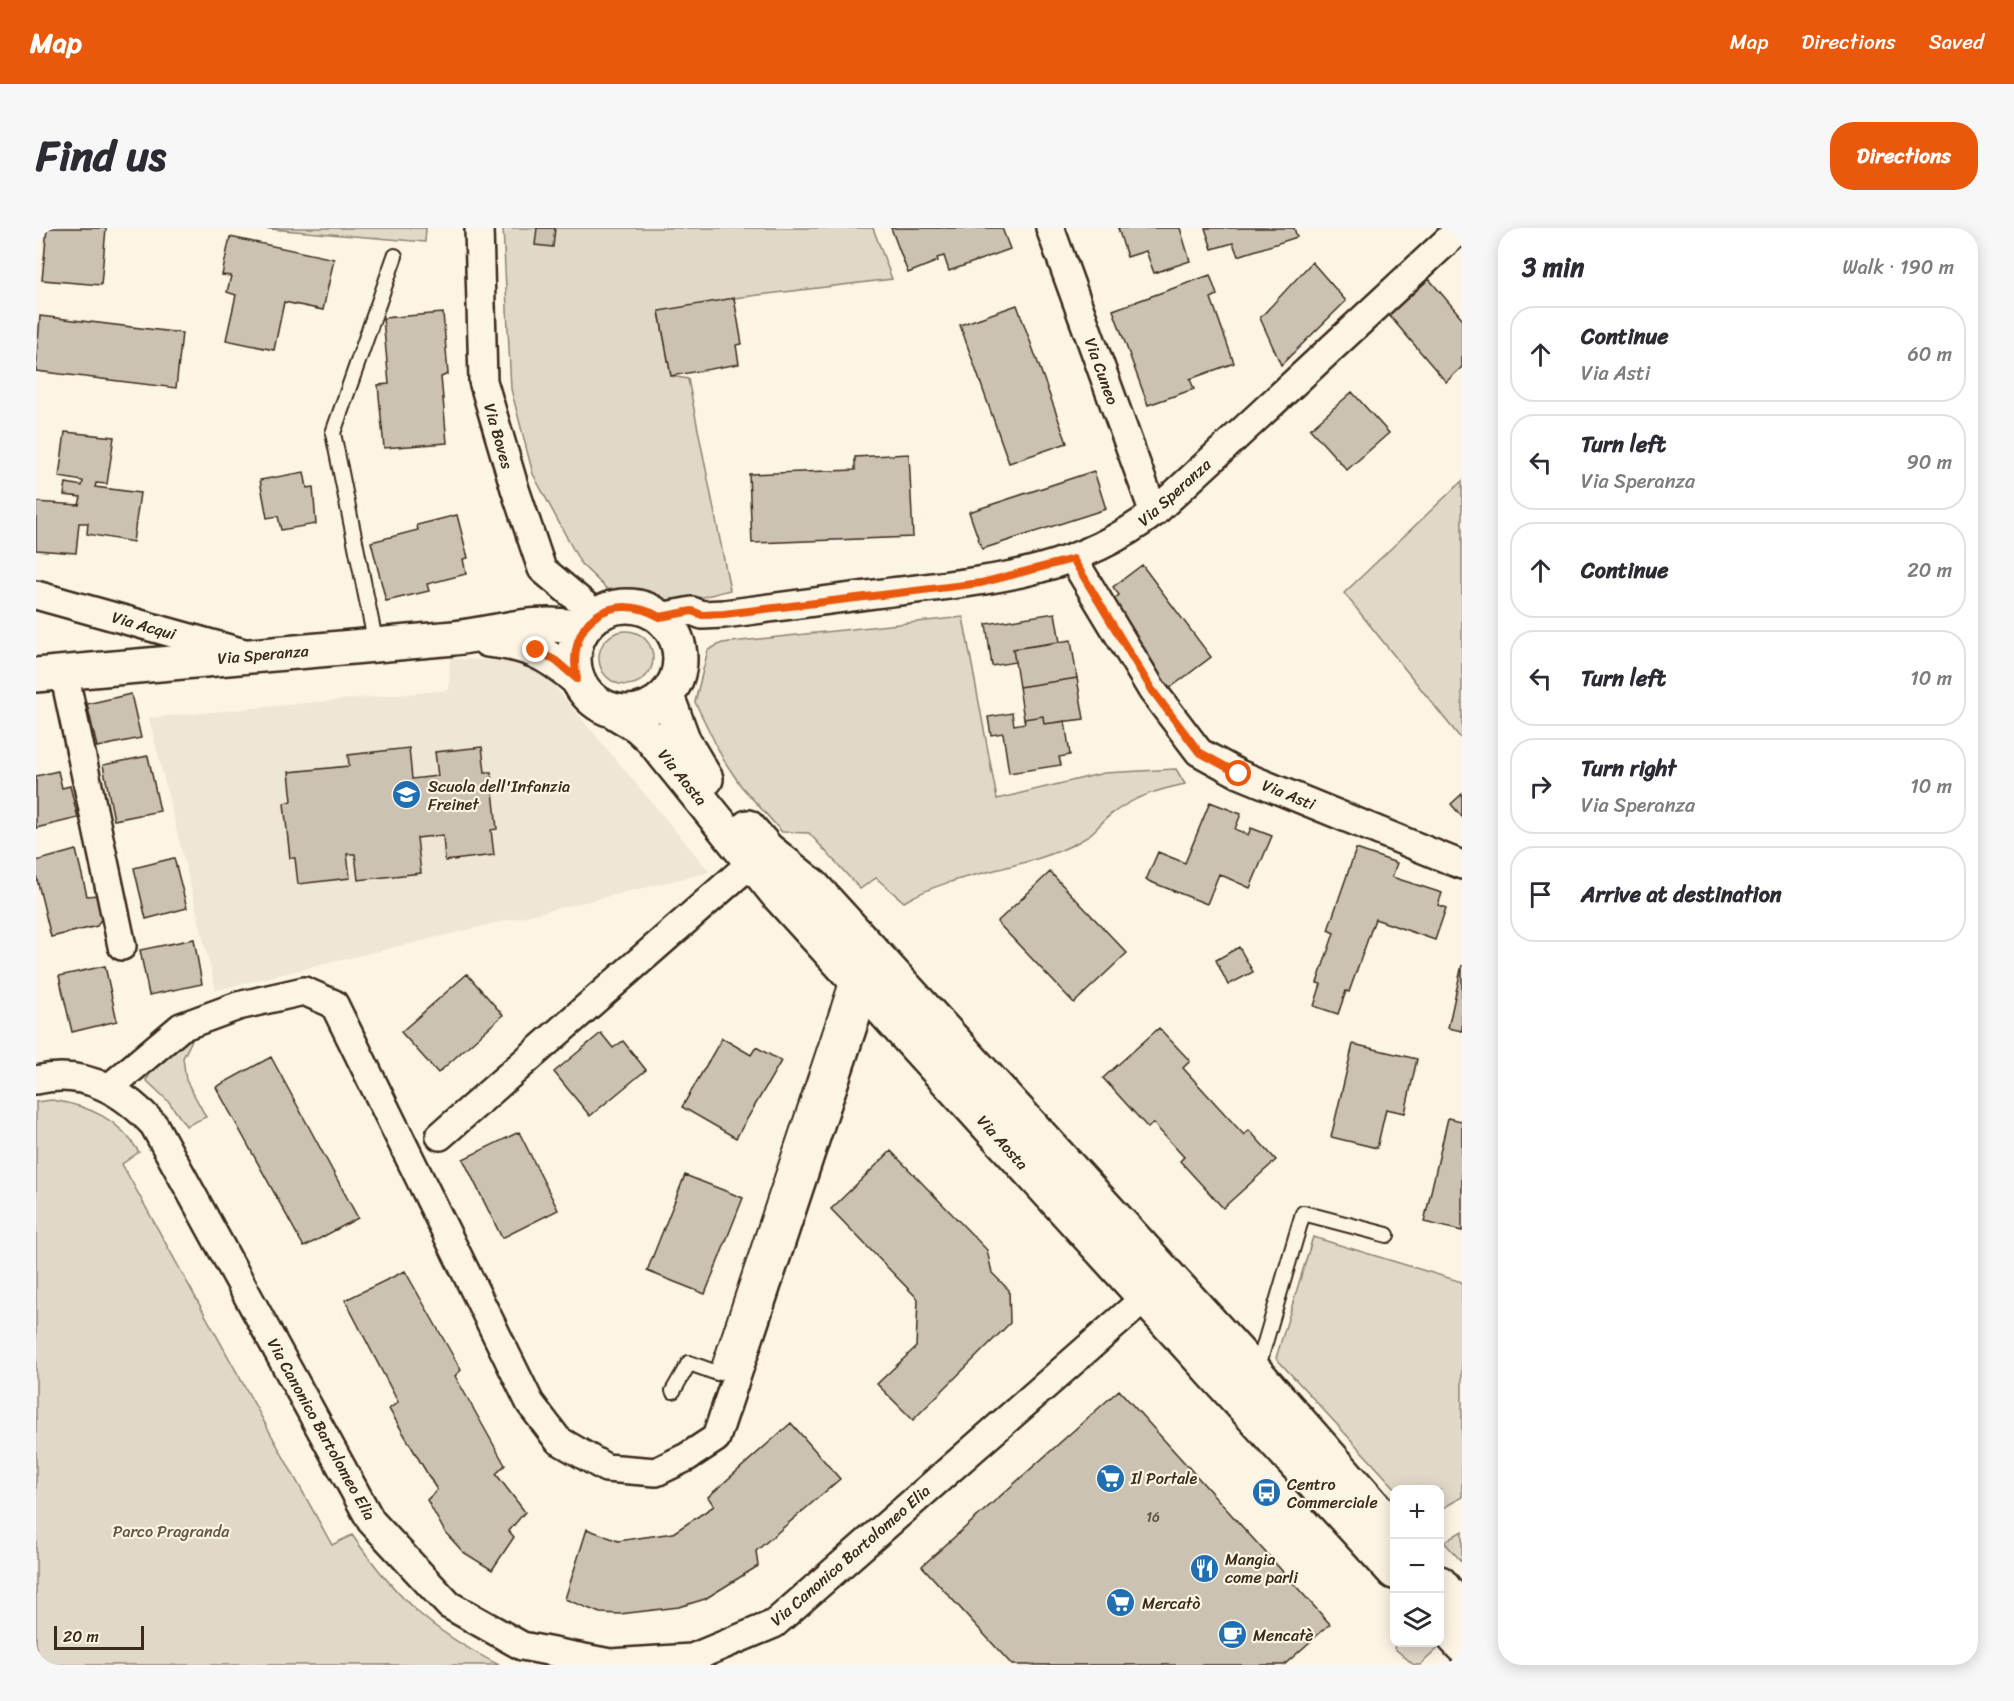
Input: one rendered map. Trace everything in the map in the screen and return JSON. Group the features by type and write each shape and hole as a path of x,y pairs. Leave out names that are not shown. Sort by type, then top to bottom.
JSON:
{"street":[{"name":"Via Boves","path":"479,228 483,381 515,489 543,569 590,622"},
{"name":"Via Cuneo","path":"1050,228 1154,513"},
{"name":"Via Speranza","path":"667,626 702,615 981,583 1073,559 1102,547 1154,513 1461,228"},
{"name":"Via Asti","path":"1073,559 1152,690 1199,752 1239,774 1462,865"},
{"name":"Via Acqui","path":"36,595 251,655"},
{"path":"629,606 646,609 667,626 679,646 681,664 676,681 667,696 643,711 615,712 599,705 586,694 577,679 573,662 576,644 590,622 612,608 629,606"},
{"name":"Via Speranza","path":"122,946 50,674 462,637 517,625 590,622"},
{"name":"Via Speranza","path":"462,637 518,643 556,661 577,679"},
{"name":"Via Aosta","path":"667,696 684,742 705,778 760,856 857,982 1145,1298 1311,1459 1390,1525"},
{"name":"Via Aosta","path":"615,712 651,738 760,856 813,886 1256,1372 1311,1459 1390,1565"},
{"path":"440,1136 760,856"},
{"path":"110,1087 181,1028 238,1006 304,991 334,1004 530,1403 558,1440 606,1468 656,1472 687,1457 716,1438 857,982"},
{"name":"Via Canonico Bartolomeo Elia","path":"36,1080 62,1075 110,1087 143,1113 162,1136 371,1521 449,1605 522,1646 610,1663 692,1658 774,1624 1145,1298"},
{"path":"1444,1588 1462,1611"},
{"path":"1444,1626 1462,1646"}],"lane":[{"path":"376,645 333,433 395,256"},
{"path":"673,1391 689,1363 717,1373 857,982"},
{"path":"1256,1372 1303,1213 1387,1234"}],"shaded area":[{"name":"Scuola dell'Infanzia Freinet","path":"450,658 514,662 545,675 710,872 216,990 149,718 449,690"}],"green space":[{"path":"258,228 426,228 425,242"},
{"path":"503,228 873,228 892,279 734,298 659,312 671,376 688,379 730,590 676,604 639,590 609,591 581,564 533,474 511,389"},
{"path":"1462,481 1462,740 1344,593"},
{"path":"963,617 997,799 1104,773 1176,769 1185,784 1156,791 1130,802 1109,816 1086,837 1061,850 1016,865 946,883 904,902 876,878 860,889 809,833 782,832 741,786 723,759 695,702 708,650 722,643"},
{"path":"626,631 636,633 645,639 651,648 653,658 651,668 645,677 636,683 626,685 616,683 607,677 601,668 599,658 601,648 607,639 616,633"},
{"path":"194,1036 183,1058 186,1080 206,1117 186,1126 169,1102 146,1080 155,1067"},
{"name":"Parco Pragranda","path":"52,1100 79,1106 102,1116 122,1131 139,1152 122,1164 332,1545 352,1535 384,1577 416,1610 433,1625 474,1652 499,1665 36,1665 36,1102"},
{"path":"1313,1237 1462,1282 1462,1497 1444,1508 1444,1485 1392,1485 1276,1358"},
{"path":"1462,1531 1462,1562 1444,1542"},
{"path":"1440,1647 1420,1665 1414,1665 1394,1648"}],"building":[{"path":"47,228 106,228 101,285 42,280"},
{"path":"537,228 555,228 553,247 535,245"},
{"path":"891,228 1002,228 1010,249 949,271 944,256 937,258 938,261 908,273"},
{"path":"1118,228 1180,228 1190,261 1154,273 1146,251 1127,257"},
{"path":"1205,228 1294,228 1297,237 1238,256 1233,243 1212,249"},
{"path":"230,237 334,259 323,310 284,302 274,350 226,340 236,295 227,292 231,276 222,275"},
{"path":"1312,262 1346,301 1281,365 1260,318"},
{"path":"1210,275 1217,295 1211,298 1234,363 1190,379 1194,389 1148,405 1113,310"},
{"path":"1429,279 1462,318 1462,367 1446,382 1389,315"},
{"path":"734,298 742,344 736,345 739,364 671,376 659,311"},
{"path":"1017,305 1067,443 1009,463 960,325"},
{"path":"443,313 448,374 441,377 447,443 384,448 378,385 389,384 383,318"},
{"path":"40,316 182,333 176,388 36,371"},
{"path":"1352,392 1389,433 1347,470 1310,429"},
{"path":"65,432 114,437 107,484 96,483 95,487 140,493 133,542 87,534 88,523 79,523 76,553 36,550 36,502 79,505 81,497 64,495 66,483 82,486 83,481 59,477"},
{"path":"909,454 913,537 752,543 749,474 855,470 855,457"},
{"path":"1094,471 1106,509 982,549 969,512"},
{"path":"304,472 307,488 313,487 316,524 281,530 278,516 267,518 260,480"},
{"path":"457,515 468,558 463,559 466,574 427,584 429,591 386,601 371,542 418,530 417,525"},
{"path":"1142,565 1211,657 1166,691 1109,603 1119,595 1113,587"},
{"path":"1055,613 1060,642 1013,649 1015,662 992,666 986,624"},
{"path":"1071,640 1077,678 1019,687 1013,649"},
{"path":"1077,678 1084,719 1044,724 1043,716 1024,719 1019,687"},
{"path":"131,694 141,738 97,747 87,704"},
{"path":"1012,713 1014,725 1025,723 1024,719 1043,716 1044,724 1065,721 1070,755 1059,757 1061,765 1009,773 1003,733 991,735 988,717"},
{"path":"482,747 485,772 491,772 497,829 491,830 494,855 445,861 443,835 417,838 421,873 358,880 355,854 347,854 350,878 298,884 295,858 290,858 284,803 292,801 289,772 349,766 348,755 409,748 412,779 438,776 435,752"},
{"path":"148,756 160,811 114,820 103,765"},
{"path":"58,771 62,788 70,786 78,818 36,828 36,776"},
{"path":"1462,794 1462,817 1451,804"},
{"path":"1210,802 1241,814 1235,829 1248,835 1251,828 1272,836 1250,888 1219,874 1207,904 1146,880 1158,852 1185,863"},
{"path":"1356,849 1397,863 1392,877 1442,893 1438,905 1446,908 1435,940 1375,919 1349,992 1346,991 1338,1014 1314,1006 1321,984 1317,983 1334,933 1328,930"},
{"path":"76,850 87,896 98,895 102,917 97,926 51,937 36,875 36,861"},
{"path":"174,858 187,908 146,919 134,868"},
{"path":"1050,872 1127,953 1074,1003 997,922"},
{"path":"194,939 202,984 149,995 140,950"},
{"path":"1239,947 1253,972 1228,985 1216,960"},
{"path":"1462,965 1462,1031 1448,1028"},
{"path":"105,966 117,1021 72,1032 59,976"},
{"path":"467,974 503,1015 438,1073 401,1032"},
{"path":"1159,1028 1190,1061 1183,1068 1244,1135 1249,1130 1276,1160 1223,1208 1180,1161 1184,1157 1153,1123 1148,1128 1103,1078"},
{"path":"601,1033 613,1048 623,1041 646,1070 590,1116 554,1072"},
{"path":"722,1038 751,1055 756,1047 781,1061 736,1138 682,1107"},
{"path":"1353,1044 1417,1059 1405,1113 1386,1109 1377,1148 1331,1137"},
{"path":"271,1057 358,1218 304,1247 216,1087"},
{"path":"1448,1118 1462,1121 1462,1231 1424,1222"},
{"path":"519,1132 558,1210 502,1238 463,1159"},
{"path":"891,1151 987,1250 992,1273 1009,1290 1010,1323 913,1420 877,1384 916,1347 918,1299 831,1209"},
{"path":"685,1175 743,1198 705,1294 647,1271"},
{"path":"405,1271 461,1370 455,1376 505,1465 496,1474 525,1512 509,1531 514,1537 492,1570 463,1552 445,1532 427,1500 437,1490 389,1409 398,1402 345,1300"},
{"name":"Il Portale","path":"1119,1390 1330,1624 1284,1665 1012,1665 922,1566"},
{"path":"791,1423 840,1479 756,1551 758,1566 705,1599 679,1607 620,1614 600,1613 565,1599 587,1529 618,1541 673,1533 714,1506 708,1497"}],"place":[{"name":"Scuola dell'Infanzia Freinet","path":"407,795"},
{"name":"Il Portale","path":"1110,1478"},
{"name":"Centro Commerciale","path":"1266,1493"},
{"name":"Mangia come parli","path":"1204,1568"},
{"name":"Mercatò","path":"1121,1603"},
{"name":"Mencatè","path":"1232,1635"}],"route":[{"path":"536,650 556,661 577,679 573,662 576,644 583,628 597,615 612,608 629,606 646,609 660,617 692,611 702,615 724,614 981,583 1073,559 1152,690 1199,752 1239,774"}]}
